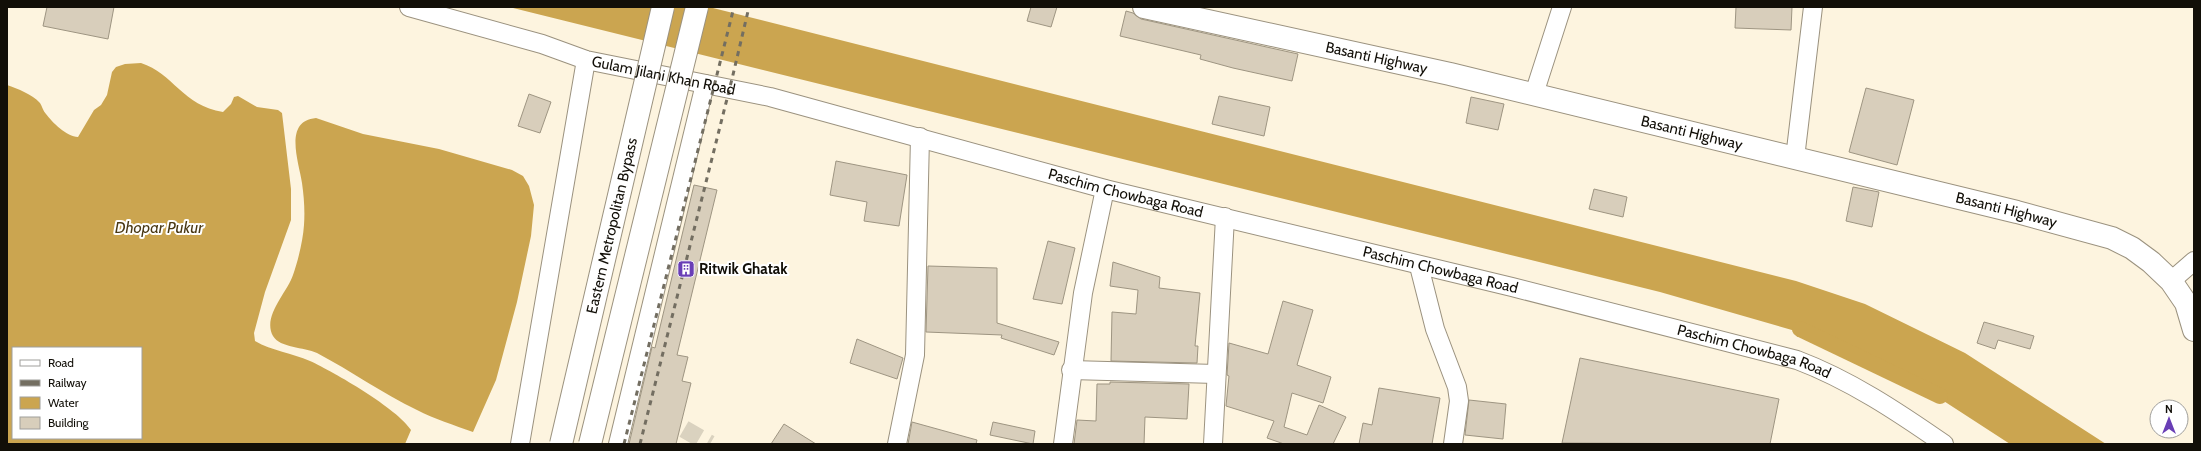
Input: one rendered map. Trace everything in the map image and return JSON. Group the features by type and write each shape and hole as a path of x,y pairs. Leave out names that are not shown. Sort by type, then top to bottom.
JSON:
{"main road":[{"name":"Eastern Metropolitan Bypass","path":"561,444 663,7"},
{"path":"590,444 696,7"},
{"name":"Basanti Highway","path":"1144,7 1534,94 2055,221 2112,238 2142,255 2171,281 2186,304 2194,330"}],"street":[{"name":"Gulam Jilani Khan Road","path":"409,7 542,44 586,60 770,97 920,137"},
{"path":"1534,94 1562,7"},
{"path":"1795,158 1813,7"},
{"path":"520,444 586,60"},
{"path":"618,444 705,84"},
{"path":"897,444 915,355 920,137"},
{"name":"Paschim Chowbaga Road","path":"920,137 1105,189 1225,217 1419,266 1512,287 1797,360 1824,370 1862,391 1944,444"},
{"path":"1062,444 1083,293 1105,189"},
{"path":"1213,444 1225,217"},
{"path":"2171,281 2194,261"},
{"path":"1419,266 1435,329 1457,387 1459,401 1453,444"},
{"path":"1072,370 1216,374"}],"water":[{"path":"509,7 709,7 1796,281 1865,304 1965,353 2106,444 2010,444 1916,383 1844,345 1660,292"},
{"name":"Dhopar Pukur","path":"141,63 162,74 188,96 209,109 223,112 231,104 234,97 238,96 257,107 278,110 282,113 291,189 291,220 265,292 254,333 255,341 310,361 334,373 380,402 404,421 411,430 405,444 7,444 7,85 33,97 40,103 45,113 56,125 69,135 78,137 94,110 101,105 107,95 112,72 116,67 125,64"},
{"path":"316,118 363,134 439,149 512,170 523,176 529,186 534,205 531,236 517,302 496,380 473,432 424,413 391,396 317,353 281,343 273,336 270,328 273,313 293,275 300,250 303,231 304,199 296,154 296,134 299,126 306,121"}],"building":[{"path":"47,7 114,7 108,39 43,26"},
{"path":"1031,7 1057,7 1051,27 1027,21"},
{"path":"1736,7 1792,7 1791,30 1735,28"},
{"path":"1126,11 1133,13 1141,19 1298,54 1292,81 1233,68 1200,59 1201,55 1120,36"},
{"path":"1866,88 1914,100 1897,165 1849,152"},
{"path":"529,94 551,102 540,133 518,126"},
{"path":"1219,96 1270,107 1264,136 1212,124"},
{"path":"1471,97 1504,104 1498,130 1466,123"},
{"path":"836,161 907,175 899,226 864,221 867,202 830,195"},
{"name":"Ritwik Ghatak","path":"694,185 717,190 677,355 688,357 682,381 691,383 676,444 629,444 652,347 655,348"},
{"path":"1853,187 1879,192 1872,227 1846,221"},
{"path":"1594,189 1627,197 1623,217 1589,209"},
{"path":"1048,241 1075,248 1062,304 1033,299"},
{"path":"1113,262 1160,277 1159,288 1200,293 1195,346 1198,346 1197,363 1111,361 1112,312 1136,314 1138,290 1110,286"},
{"path":"928,266 997,268 997,323 1059,342 1054,355 1001,338 1002,335 926,332"},
{"path":"1283,301 1313,310 1297,365 1331,377 1323,403 1292,393 1284,427 1307,435 1319,405 1346,417 1333,444 1284,444 1267,438 1274,421 1226,406 1229,376 1227,375 1229,343 1268,354"},
{"path":"1984,322 2034,336 2030,349 1998,340 1995,349 1977,343"},
{"path":"857,339 903,358 897,379 850,363"},
{"path":"1580,358 1779,399 1770,444 1562,443"},
{"path":"1110,382 1189,384 1187,419 1145,417 1144,444 1074,444 1077,420 1096,421 1097,384 1110,384"},
{"path":"1379,388 1440,398 1432,444 1359,444 1363,423 1372,425"},
{"path":"1469,400 1506,404 1503,439 1465,435"},
{"path":"912,422 977,440 976,444 908,444"},
{"path":"993,422 1035,431 1033,444 990,435"},
{"path":"784,424 816,444 771,444"}],"waterway":[{"path":"1800,329 1940,396"}],"tunnel":[{"path":"684,429 710,444"}],"railway":[{"path":"624,444 734,7"},
{"path":"640,444 749,7"}],"place":[{"name":"Ritwik Ghatak","path":"686,269"}]}
